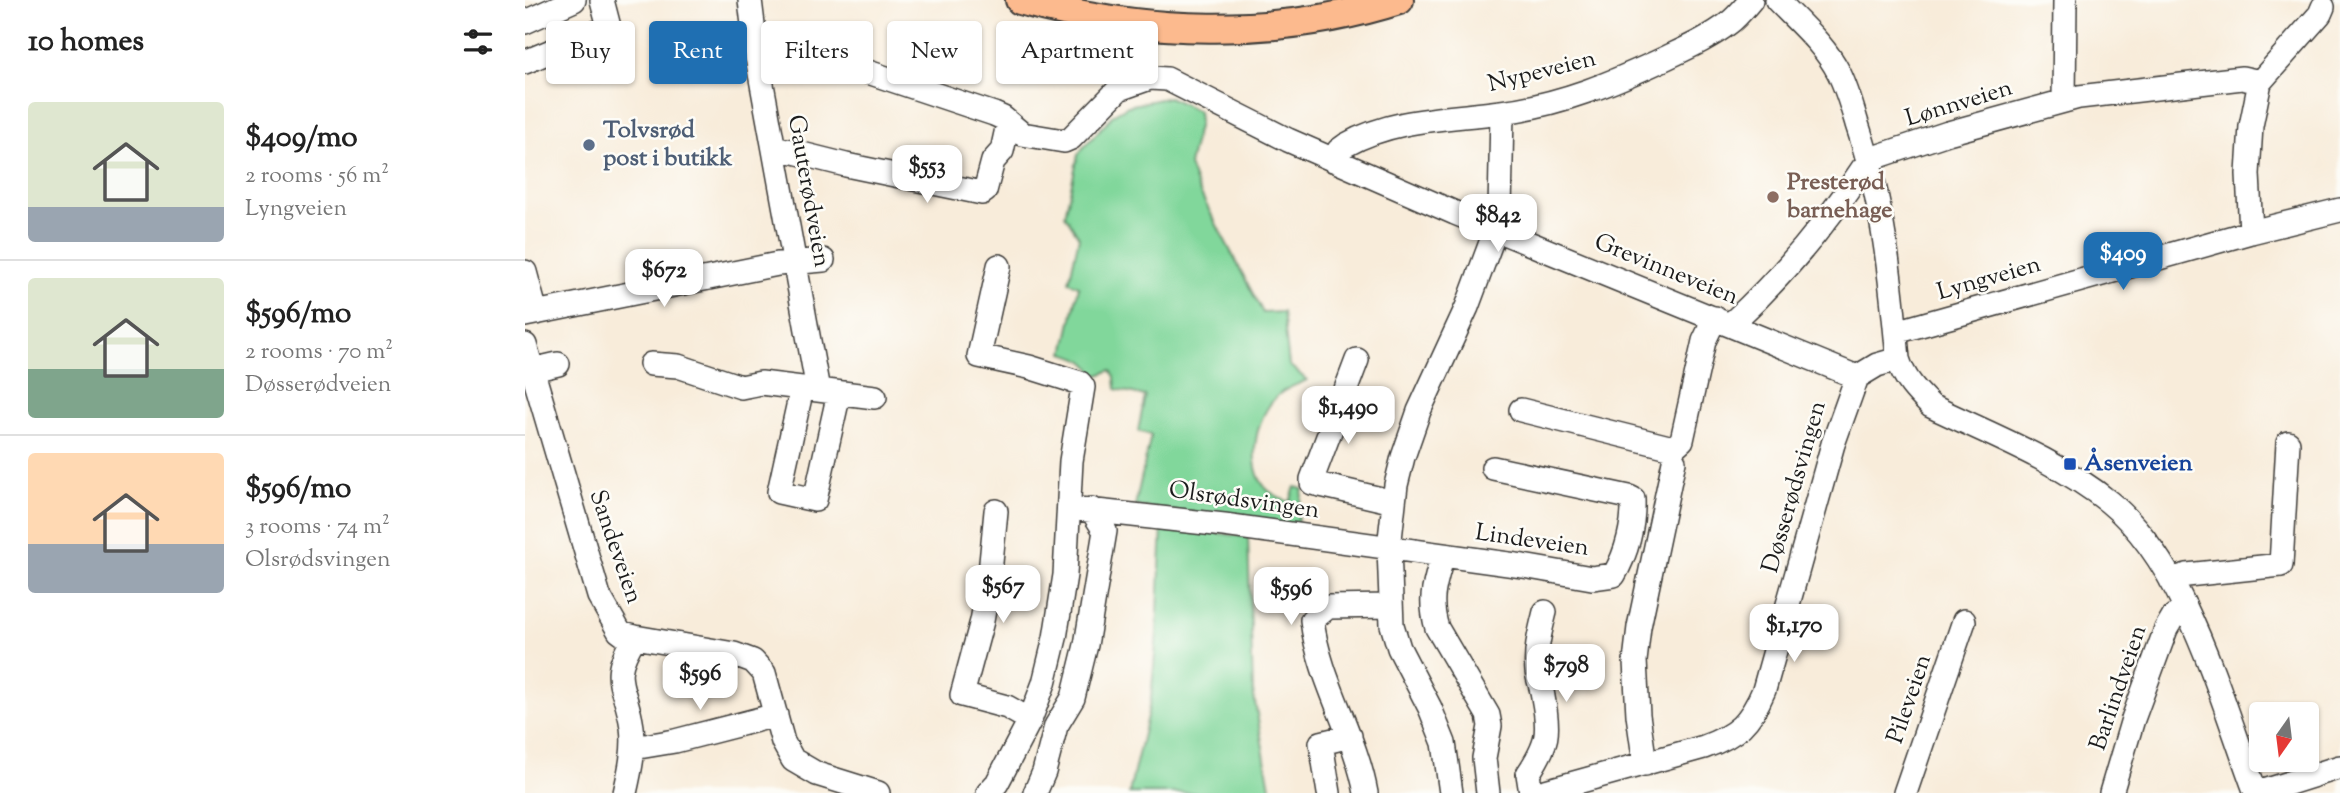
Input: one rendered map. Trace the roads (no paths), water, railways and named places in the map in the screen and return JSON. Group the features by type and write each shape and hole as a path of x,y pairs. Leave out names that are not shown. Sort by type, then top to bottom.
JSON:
{"main road":[{"path":"1020,0 1122,21 1229,28 1275,26 1315,20 1399,0"}],"street":[{"path":"525,22 574,0"},
{"path":"526,59 609,27 602,0"},
{"name":"Gauterødveien","path":"750,0 757,57 820,390"},
{"name":"Nypeveien","path":"1333,160 1346,145 1392,126 1414,121 1502,112 1553,102 1625,78 1699,42 1730,22 1751,0"},
{"path":"2064,101 2065,0"},
{"path":"1785,3 1826,53 1839,74 1870,160 1886,244 1898,359 1902,371 1915,390 1931,406 2067,472 2110,503 2143,538 2171,580 2198,634 2257,793 2340,767"},
{"path":"2251,232 2248,174 2251,126 2260,82 2321,14 2323,7"},
{"path":"757,57 784,54 829,60 994,114 1008,124 1002,151 993,161 985,191 982,193 774,147"},
{"name":"Grevinneveien","path":"1008,124 1022,134 1064,141 1071,138 1119,89 1157,77 1175,83 1333,160 1857,377"},
{"name":"Lønnveien","path":"1870,160 1948,133 2064,101 2112,92 2242,78 2260,82"},
{"path":"1451,793 1444,743 1430,708 1399,648 1392,625 1389,548 1403,457 1419,411 1467,307 1496,229 1500,211 1502,112"},
{"path":"1521,410 1672,448 1682,440 1704,341 1723,321 1761,296 1818,233 1870,160"},
{"name":"Lyngveien","path":"1896,332 2251,232 2340,210"},
{"path":"525,272 531,314 795,261 823,260"},
{"path":"988,793 997,783 1030,720 1044,683 1055,638 1080,508 1071,461 1083,387 1080,383 1029,367 979,356 999,266"},
{"name":"Sandeveien","path":"525,345 599,596 618,631 635,637 623,655 619,685 632,725 633,748 625,793"},
{"path":"1857,377 1877,365 1898,359"},
{"path":"1357,360 1312,483 1394,502"},
{"path":"532,370 558,364"},
{"path":"650,364 678,366 741,387 761,383 875,397"},
{"name":"Døsserødsvingen","path":"1538,793 1621,782 1645,764 1724,740 1754,714 1764,690 1833,444 1857,377"},
{"path":"2171,580 2187,575 2281,565 2288,443"},
{"path":"1645,764 1638,715 1635,662 1639,627 1674,461"},
{"name":"Lindeveien","path":"1389,548 1592,578 1614,575 1629,537 1633,499 1493,468"},
{"path":"1035,793 1056,726 1073,698 1086,645 1105,531 1080,508"},
{"name":"Olsrødsvingen","path":"1080,508 1389,548"},
{"path":"996,511 989,583 982,621 961,695 1007,707 1030,720"},
{"path":"1443,555 1433,588 1433,614 1437,628 1488,715 1490,726 1484,758 1488,793"},
{"path":"1366,793 1350,736 1315,645 1312,620 1328,607 1390,606"},
{"name":"Barlindveien","path":"2111,793 2133,719 2166,629 2173,617 2185,606"},
{"path":"1531,793 1528,774 1544,750 1547,725 1537,674 1537,649 1545,612"},
{"name":"Pileveien","path":"1905,793 1964,621"},
{"path":"635,637 734,654 753,661 764,673 787,752 802,767 878,793"},
{"path":"1055,638 1086,645"},
{"path":"633,748 675,741 776,715"},
{"path":"1328,793 1321,743 1350,736"},
{"path":"1015,751 1047,761"}],"place":[{"name":"Tolvsrød post i butikk","path":"589,145"},
{"name":"Presterød barnehage","path":"1773,197"},
{"name":"Åsenveien","path":"2070,464"}]}
